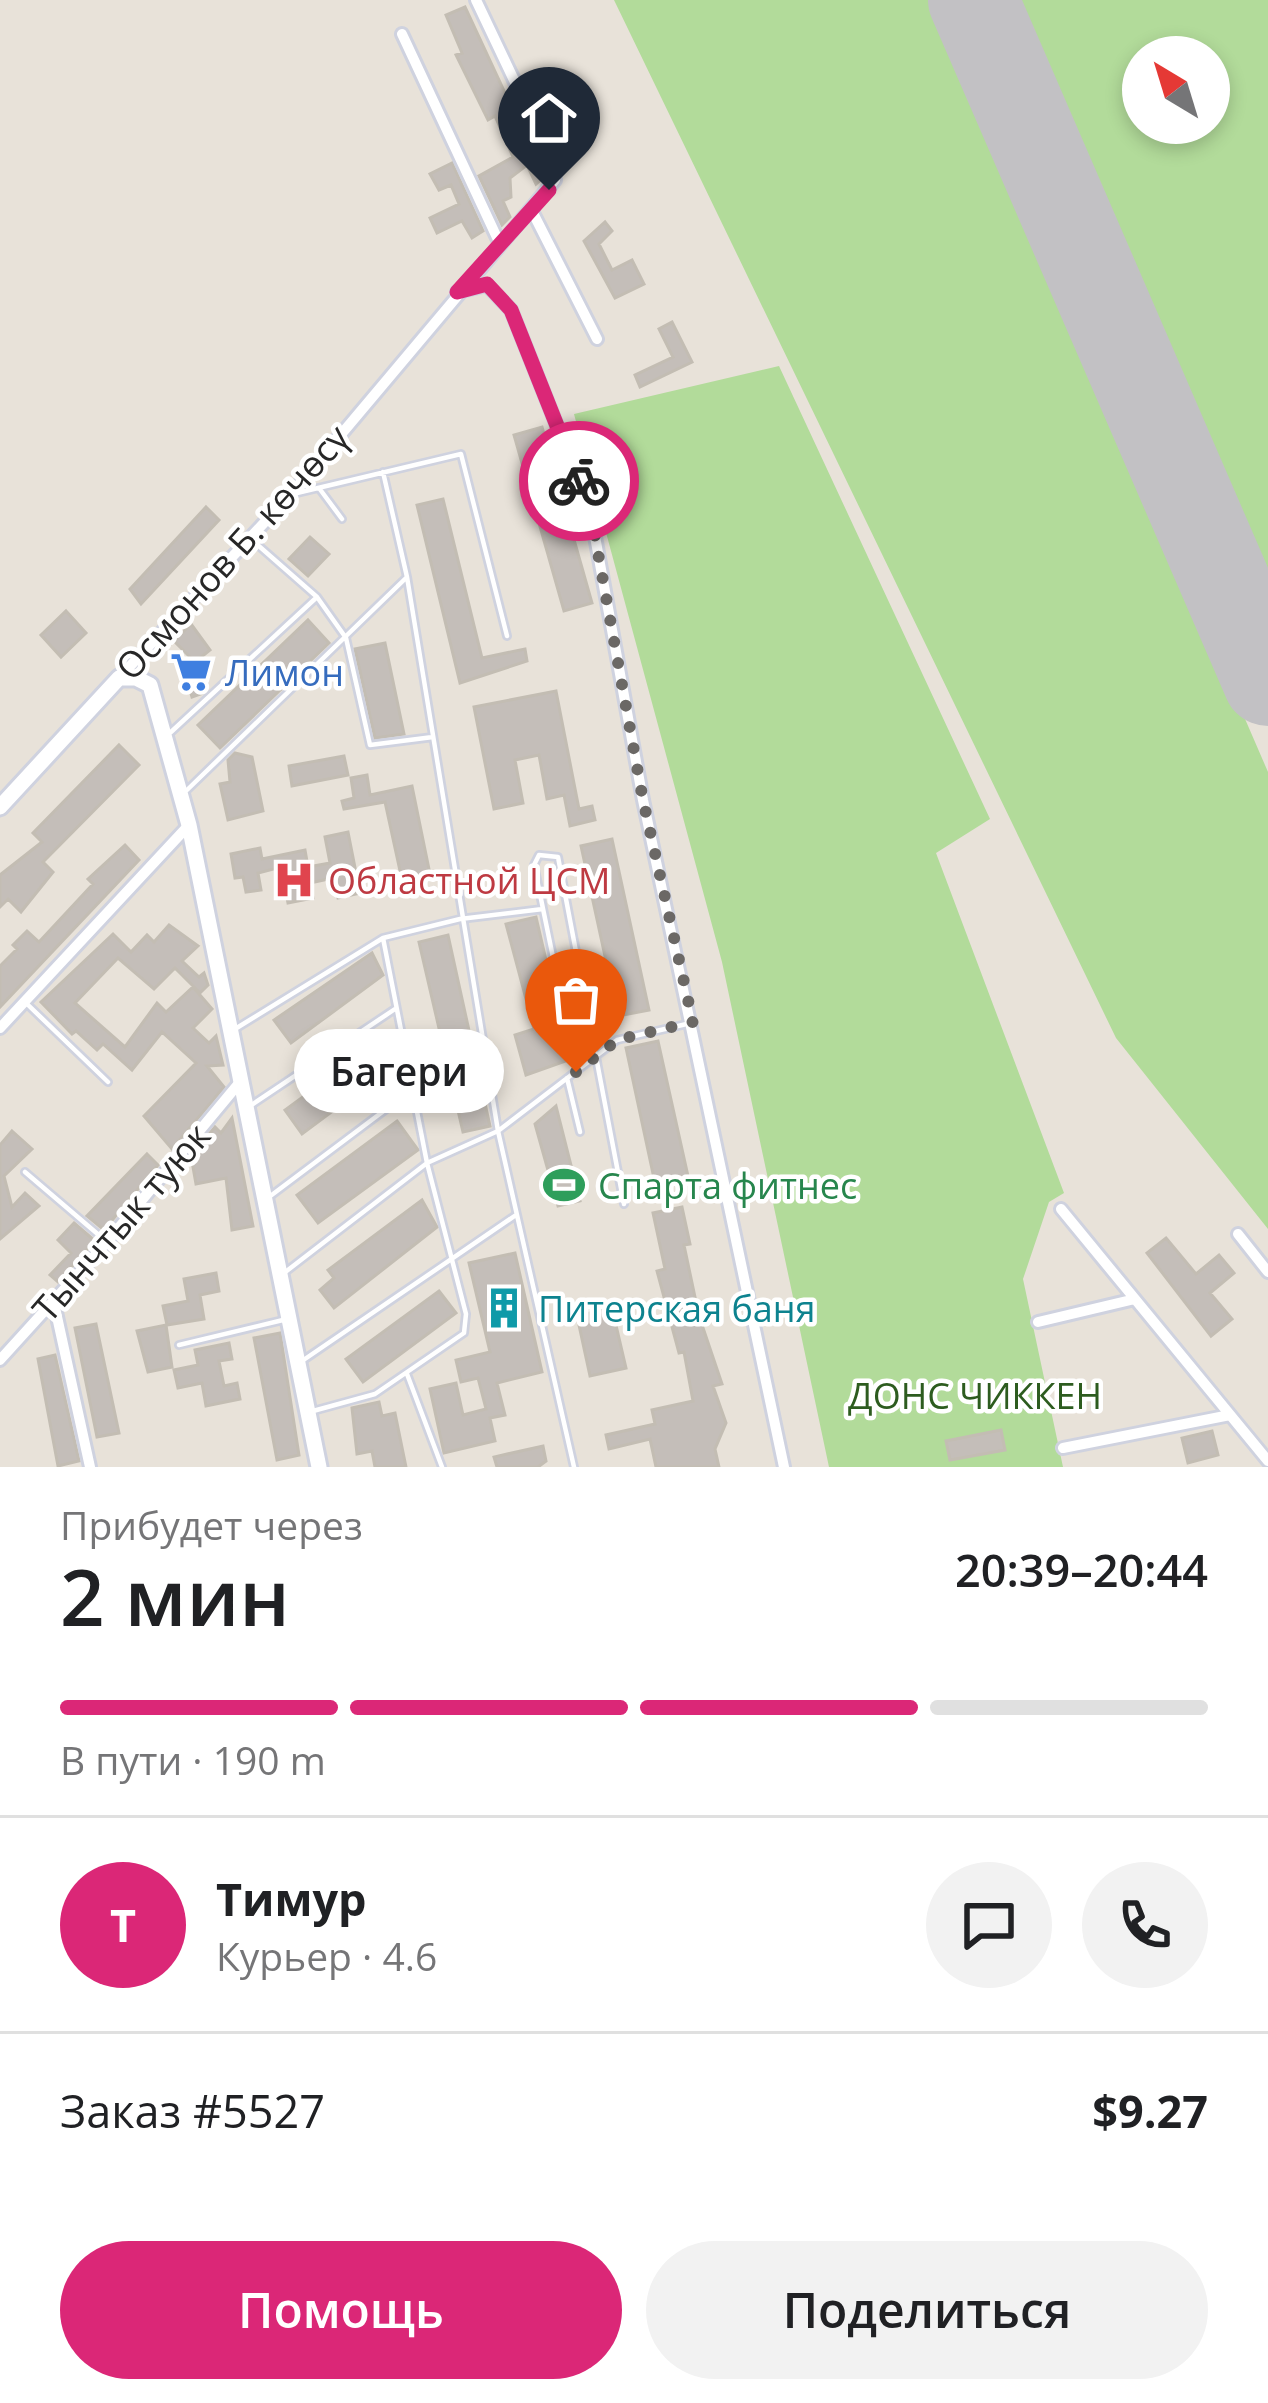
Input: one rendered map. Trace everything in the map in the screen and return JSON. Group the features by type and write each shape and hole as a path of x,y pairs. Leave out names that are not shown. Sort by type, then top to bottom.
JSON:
{"main road":[{"path":"118,678 150,685 166,736 319,1467"},
{"name":"Осмонов Б. көчөсү","path":"0,807 118,678"}],"street":[{"path":"476,0 554,169 556,180 532,212 597,339"},
{"path":"401,34 500,244"},
{"name":"Осмонов Б. көчөсү","path":"118,678 291,494 457,292 532,212"},
{"path":"457,292 487,284 511,310 590,509 643,800 784,1467"},
{"path":"0,1028 188,824"},
{"name":"Тынчтык туюк","path":"0,1360 107,1243 240,1082"},
{"path":"1061,1209 1268,1461"},
{"path":"1238,1234 1268,1272"},
{"path":"1037,1322 1135,1299"},
{"path":"54,1303 90,1467"},
{"path":"1063,1448 1230,1415"}],"lane":[{"path":"291,494 461,454 507,636"},
{"path":"383,472 407,578 498,1131 574,1467"},
{"path":"319,488 342,519"},
{"path":"251,538 317,597 346,638 370,745 433,737"},
{"path":"180,796 407,578"},
{"path":"166,736 317,597"},
{"path":"588,1004 579,1011 562,1000 534,865 539,855 558,857 588,1004 598,1054 624,1204"},
{"path":"230,1032 383,938 460,919 543,910"},
{"path":"308,1413 375,1394 464,1334 466,1314 427,1163 383,938"},
{"path":"26,1002 108,1082"},
{"path":"245,1109 396,1009"},
{"path":"279,1276 427,1163 498,1131 617,1040 693,1022"},
{"path":"567,1078 580,1132"},
{"path":"264,1200 413,1088"},
{"path":"25,1172 107,1243"},
{"path":"298,1364 518,1214"},
{"path":"179,1346 288,1319"},
{"path":"407,1374 442,1467"}],"green space":[{"path":"614,0 934,0 1268,772 1268,1229 1116,1038"},
{"path":"1012,0 1268,0 1268,590"},
{"path":"779,366 990,819 936,853 1064,1193 1049,1202 1023,1279 1063,1467 829,1467 722,962 574,414"}],"building":[{"path":"465,7 544,177 536,184 527,165 510,178 511,197 503,201 510,217 502,225 479,176 513,157 495,116 488,120 456,55 462,53 446,15"},
{"path":"452,163 483,231 472,238 462,221 437,233 430,218 459,204 451,185 439,190 430,174"},
{"path":"605,222 612,231 599,244 612,270 632,260 644,284 615,298 584,241"},
{"path":"672,322 692,362 640,387 635,375 673,357 659,329"},
{"path":"542,427 592,603 564,611 514,435"},
{"path":"443,499 482,658 525,649 527,661 460,683 417,505"},
{"path":"206,507 219,520 141,604 130,589"},
{"path":"310,537 329,554 308,576 289,559"},
{"path":"66,611 86,633 61,657 41,635"},
{"path":"308,620 329,643 220,748 198,725"},
{"path":"191,624 210,650 195,662 203,693 192,697 182,662 192,659 174,641"},
{"path":"385,643 404,734 375,738 355,649"},
{"path":"556,691 579,809 592,806 595,820 570,826 564,795 547,799 539,755 515,760 523,803 494,809 474,707"},
{"path":"119,745 139,765 43,862 53,872 21,912 8,899 0,907 0,875 42,842 33,833"},
{"path":"235,753 252,757 263,811 228,820 220,784 230,782 228,760"},
{"path":"344,756 348,775 292,786 289,766"},
{"path":"367,775 370,795 412,786 430,874 402,880 385,802 344,809 342,801 354,798 351,778"},
{"path":"348,832 360,893 338,898 333,878 310,883 313,898 288,903 281,867 258,873 261,890 246,892 243,877 235,878 231,854 260,848 262,859 305,850 308,867 330,863 325,837"},
{"path":"612,839 649,1010 618,1016 581,846"},
{"path":"125,845 139,860 0,1007 0,966 17,949 13,945 27,931 39,942 93,884 88,879"},
{"path":"536,917 556,1003 564,1021 579,1018 588,1053 526,1075 515,1035 534,1029 506,924"},
{"path":"169,925 198,946 182,961 199,977 204,973 208,985 200,993 175,968 154,989 118,958 75,1003 125,1047 157,1003 166,1012 193,987 212,1009 193,1028 209,1043 216,1036 223,1065 207,1066 224,1087 172,1149 144,1116 196,1063 162,1032 132,1070 103,1044 97,1050 76,1031 72,1034 41,1002 113,934 131,952 147,935 154,942"},
{"path":"448,935 490,1126 463,1132 419,942"},
{"path":"372,953 383,975 291,1043 274,1020"},
{"path":"379,1041 396,1064 302,1134 285,1110"},
{"path":"658,1041 688,1176 655,1183 626,1048"},
{"path":"556,1106 580,1201 558,1206 535,1124"},
{"path":"232,1118 253,1226 232,1230 226,1178 196,1184 191,1156 215,1127 221,1133"},
{"path":"397,1121 418,1150 318,1223 297,1195"},
{"path":"12,1131 32,1149 4,1176 12,1207 25,1193 39,1206 0,1239 0,1145"},
{"path":"147,1154 158,1165 104,1230 87,1216"},
{"path":"422,1200 437,1227 334,1308 320,1290 334,1278 328,1270"},
{"path":"682,1207 690,1244 684,1245 699,1316 722,1384 713,1386 726,1423 715,1449 719,1467 656,1467 650,1439 609,1449 606,1435 655,1424 652,1410 693,1401 684,1352 679,1353 657,1271 665,1269 653,1213"},
{"path":"74,1223 95,1241 58,1282 50,1275 71,1253 58,1240"},
{"path":"1166,1238 1196,1274 1219,1255 1234,1273 1210,1293 1232,1319 1211,1336 1147,1253"},
{"path":"515,1253 542,1372 497,1383 505,1415 490,1418 495,1441 444,1453 430,1389 456,1383 463,1415 486,1409 478,1378 461,1382 456,1360 490,1352 469,1263"},
{"path":"216,1273 219,1291 200,1295 204,1319 167,1325 163,1306 188,1301 184,1279"},
{"path":"439,1291 456,1313 363,1382 346,1359"},
{"path":"612,1308 626,1368 590,1376 577,1316"},
{"path":"96,1324 119,1433 97,1437 75,1328"},
{"path":"166,1325 172,1367 148,1372 137,1331"},
{"path":"280,1333 299,1455 277,1460 254,1338"},
{"path":"229,1343 232,1359 219,1361 224,1386 237,1383 240,1399 206,1406 202,1383 178,1388 174,1370 198,1365 195,1350"},
{"path":"55,1355 79,1461 58,1466 38,1359"},
{"path":"379,1402 382,1416 395,1413 406,1467 375,1467 372,1451 357,1454 352,1408"},
{"name":"ДОНС ЧИККЕН","path":"1001,1430 1005,1450 950,1460 946,1441"},
{"path":"1212,1431 1218,1455 1188,1463 1182,1438"},
{"path":"543,1446 546,1461 538,1467 497,1467 494,1457"}],"runway":[{"path":"973,0 1268,681"}],"way so far":[{"path":"576,1072 617,1040 693,1022 643,800 590,509 579,481"}],"place":[{"name":"Лимон","path":"191,672"},
{"name":"Областной ЦСМ","path":"294,880"},
{"name":"Багери","path":"576,1072"},
{"name":"Спарта фитнес","path":"564,1185"},
{"name":"Питерская баня","path":"504,1308"}],"route":[{"path":"549,190 457,292 487,284 511,310 579,481"}]}
